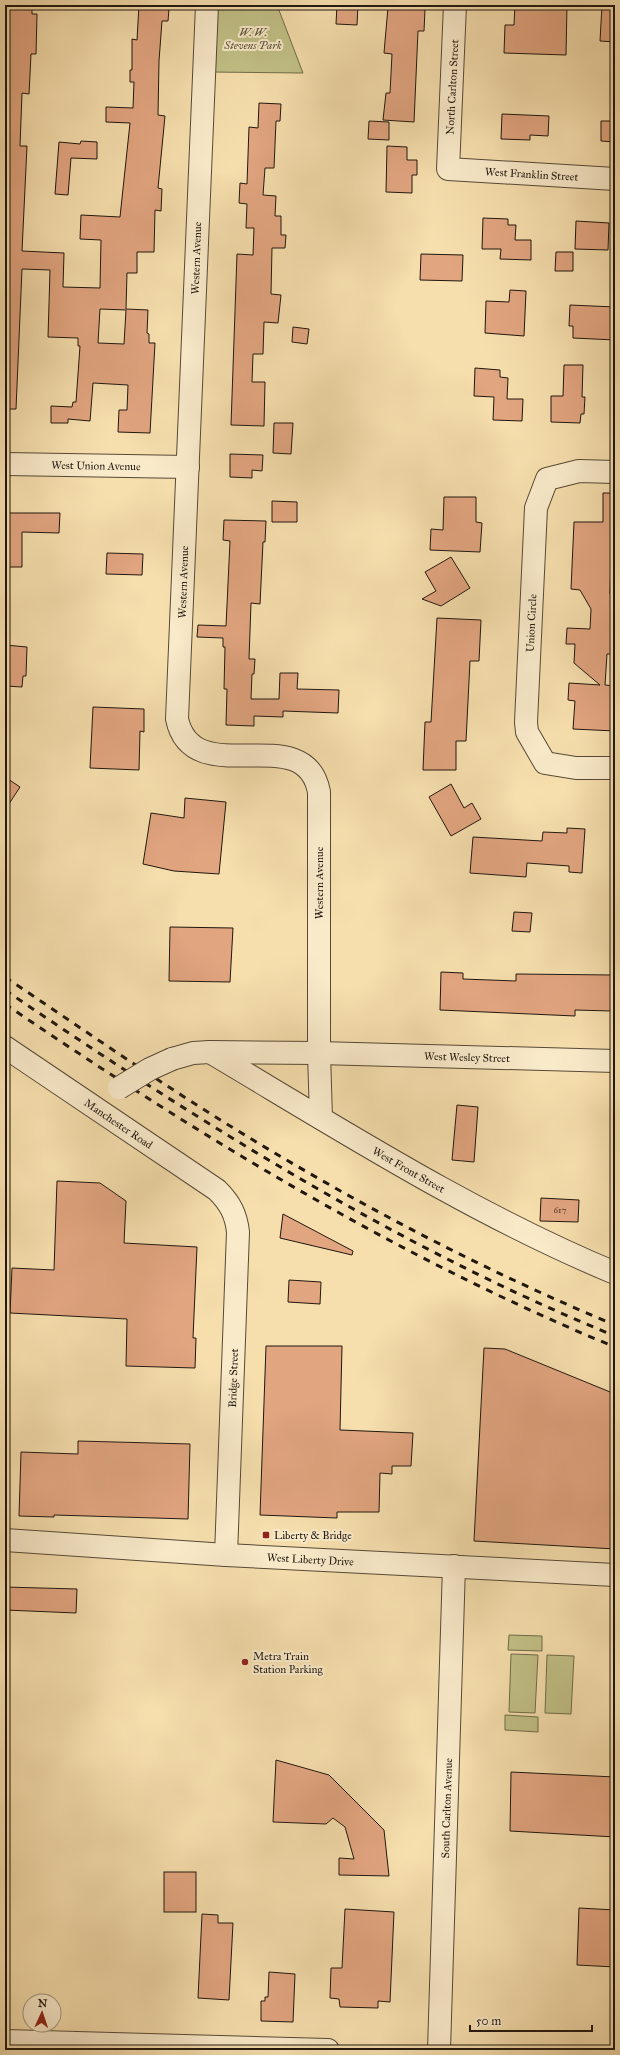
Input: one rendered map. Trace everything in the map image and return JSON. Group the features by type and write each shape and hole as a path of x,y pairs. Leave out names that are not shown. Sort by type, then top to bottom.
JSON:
{"street":[{"name":"Western Avenue","path":"207,5 177,719 179,728 188,744 205,753 215,755 273,755 287,758 306,766 313,773 317,782 319,792 319,1053"},
{"name":"North Carlton Street","path":"448,168 455,5"},
{"name":"West Franklin Street","path":"448,168 615,179"},
{"name":"West Union Avenue","path":"5,464 188,467"},
{"name":"Union Circle","path":"615,472 579,471 547,479 536,508 526,722 527,732 544,763 576,768 615,768"},
{"name":"Manchester Road","path":"5,1047 100,1109 218,1190 230,1203"},
{"name":"West Wesley Street","path":"210,1052 615,1060"},
{"path":"100,1109 119,1088 139,1075 172,1059 193,1053 210,1052"},
{"name":"West Front Street","path":"210,1052 438,1188 570,1254 615,1273"},
{"path":"319,1053 321,1118"},
{"name":"Bridge Street","path":"226,1555 238,1232 237,1221 230,1203"},
{"name":"West Liberty Drive","path":"5,1540 226,1555 615,1575"},
{"name":"South Carlton Avenue","path":"439,2050 454,1566"},
{"path":"5,2041 236,2049 328,2050"}],"green space":[{"name":"W. W. Stevens Park","path":"214,5 277,5 303,73 211,72"},
{"path":"509,1635 542,1636 542,1651 508,1650"},
{"path":"511,1654 538,1655 535,1713 509,1712"},
{"path":"547,1655 574,1656 571,1714 545,1713"},
{"path":"505,1715 538,1717 538,1732 505,1730"}],"building":[{"path":"5,5 32,5 32,14 37,14 36,54 31,54 29,94 22,93 20,146 27,146 22,251 64,253 63,287 100,288 101,240 80,239 81,215 120,217 130,123 106,122 106,107 133,108 134,82 130,82 130,70 132,70 132,39 137,40 139,5 163,5 163,8 169,9 168,21 162,21 159,61 158,115 165,116 158,188 162,189 161,211 155,210 154,252 137,252 137,273 127,273 126,309 148,310 147,333 149,334 149,343 155,343 150,433 118,432 119,410 127,410 128,385 93,383 90,421 68,419 68,423 51,423 51,406 72,407 73,402 76,402 80,346 78,346 78,338 48,337 50,270 22,269 16,409 5,409","holes":["100,309 126,310 124,344 98,343"]},
{"path":"337,5 358,5 357,25 336,24"},
{"path":"515,5 567,5 566,55 504,53 505,25 514,25"},
{"path":"602,5 615,5 615,42 600,41"},
{"path":"388,7 425,9 424,31 418,31 414,122 383,120 386,93 390,93 392,54 384,53"},
{"path":"259,103 281,104 280,121 276,121 274,168 265,168 263,195 276,196 275,216 281,216 281,235 286,235 285,248 272,248 271,294 281,295 278,323 264,322 263,354 253,354 252,382 265,382 264,426 231,425 237,254 253,255 254,228 246,228 247,204 239,203 240,183 247,184 249,127 258,128"},
{"path":"502,114 549,116 548,136 530,135 530,140 501,139"},
{"path":"369,121 389,122 389,140 368,139"},
{"path":"601,121 615,121 615,142 601,141"},
{"path":"81,141 97,142 97,159 71,158 68,195 55,194 59,142 80,144"},
{"path":"387,146 407,147 407,160 417,160 417,175 412,175 412,193 386,192"},
{"path":"483,218 508,219 508,225 516,225 515,240 531,240 531,260 500,259 501,249 482,249"},
{"path":"576,221 609,223 608,250 575,249"},
{"path":"556,252 573,252 573,271 555,271"},
{"path":"421,254 463,255 462,281 420,280"},
{"path":"510,290 526,291 524,336 485,333 486,301 509,302"},
{"path":"570,305 615,307 615,340 573,338 573,326 569,326"},
{"path":"293,327 309,329 307,344 292,342"},
{"path":"564,365 583,365 582,397 585,397 584,414 581,414 580,423 551,422 551,396 563,396"},
{"path":"475,368 500,370 500,377 508,378 507,399 523,399 522,421 493,420 494,397 474,396"},
{"path":"274,423 293,423 291,454 273,453"},
{"path":"230,454 263,455 262,471 252,470 252,478 230,477"},
{"path":"603,493 615,493 615,562 611,562 610,594 615,594 615,654 607,654 605,685 615,686 615,731 573,729 575,701 568,700 569,683 600,685 574,663 575,644 566,644 567,628 590,629 591,609 580,590 571,589 574,522 603,522"},
{"path":"444,497 476,497 476,522 482,523 480,552 430,550 431,529 443,530"},
{"path":"272,501 297,502 297,522 272,522"},
{"path":"5,513 60,513 59,533 22,532 22,567 6,567"},
{"path":"224,520 266,521 265,542 263,542 260,604 251,603 249,659 255,659 254,674 252,674 251,699 279,699 280,673 298,673 297,689 339,690 338,713 283,711 283,717 254,716 254,726 226,725 227,689 224,689 225,647 223,647 223,638 197,637 198,625 226,626 230,541 223,540"},
{"path":"107,553 143,554 142,575 106,574"},
{"path":"451,557 470,588 441,606 422,599 436,591 425,572"},
{"path":"437,618 481,620 479,661 470,661 466,741 456,741 456,770 423,770 425,722 431,722"},
{"path":"5,645 27,647 26,676 23,676 22,687 5,686"},
{"path":"93,707 144,709 144,732 140,731 139,770 90,768"},
{"path":"5,777 20,787 5,810"},
{"path":"451,784 464,808 472,803 481,819 451,836 429,797"},
{"path":"185,798 226,802 219,874 174,871 143,864 151,813 184,818"},
{"path":"567,828 585,829 582,873 569,872 569,866 527,863 526,877 470,873 473,837 542,841 543,832 567,833"},
{"path":"514,912 532,913 530,932 512,931"},
{"path":"170,927 233,928 230,982 169,981"},
{"path":"441,972 463,973 463,979 516,981 516,974 613,975 611,1011 575,1010 575,1016 440,1010"},
{"path":"457,1105 478,1107 474,1162 452,1160"},
{"path":"57,1181 100,1183 126,1201 124,1243 197,1247 193,1338 196,1338 195,1368 126,1366 127,1319 10,1313 12,1268 54,1270"},
{"path":"541,1198 579,1200 578,1222 540,1221"},
{"path":"283,1214 353,1251 352,1255 280,1238"},
{"path":"289,1280 321,1282 320,1304 288,1302"},
{"path":"266,1346 342,1346 340,1430 413,1433 411,1466 392,1466 392,1474 380,1473 379,1512 337,1512 337,1518 260,1515"},
{"path":"484,1348 505,1349 615,1394 615,1549 474,1541"},
{"path":"78,1441 190,1444 188,1519 54,1515 54,1517 19,1516 21,1452 78,1454"},
{"path":"5,1587 77,1589 76,1613 5,1610"},
{"path":"276,1760 329,1775 384,1830 389,1876 339,1875 339,1858 354,1859 345,1827 333,1818 326,1824 273,1822"},
{"path":"511,1772 615,1777 615,1837 510,1831"},
{"path":"164,1872 196,1872 196,1912 164,1912"},
{"path":"579,1908 615,1910 615,1967 577,1965"},
{"path":"345,1909 394,1912 390,2002 378,2001 378,2008 340,2007 339,1999 330,1998 331,1968 342,1968"},
{"path":"202,1914 218,1915 218,1923 233,1923 229,2000 198,1998"},
{"path":"269,1972 295,1974 293,2022 261,2021 261,2001 265,2001 265,1997 268,1997"}],"railway":[{"path":"5,977 206,1111 327,1184 469,1259 615,1325"},
{"path":"5,990 152,1087 301,1179 377,1222 455,1263 534,1301 615,1336"},
{"path":"5,1004 151,1100 226,1147 301,1191 378,1234 455,1274 534,1312 615,1347"}],"place":[{"name":"Liberty & Bridge","path":"266,1535"},
{"name":"Metra Train Station Parking","path":"245,1662"}]}
